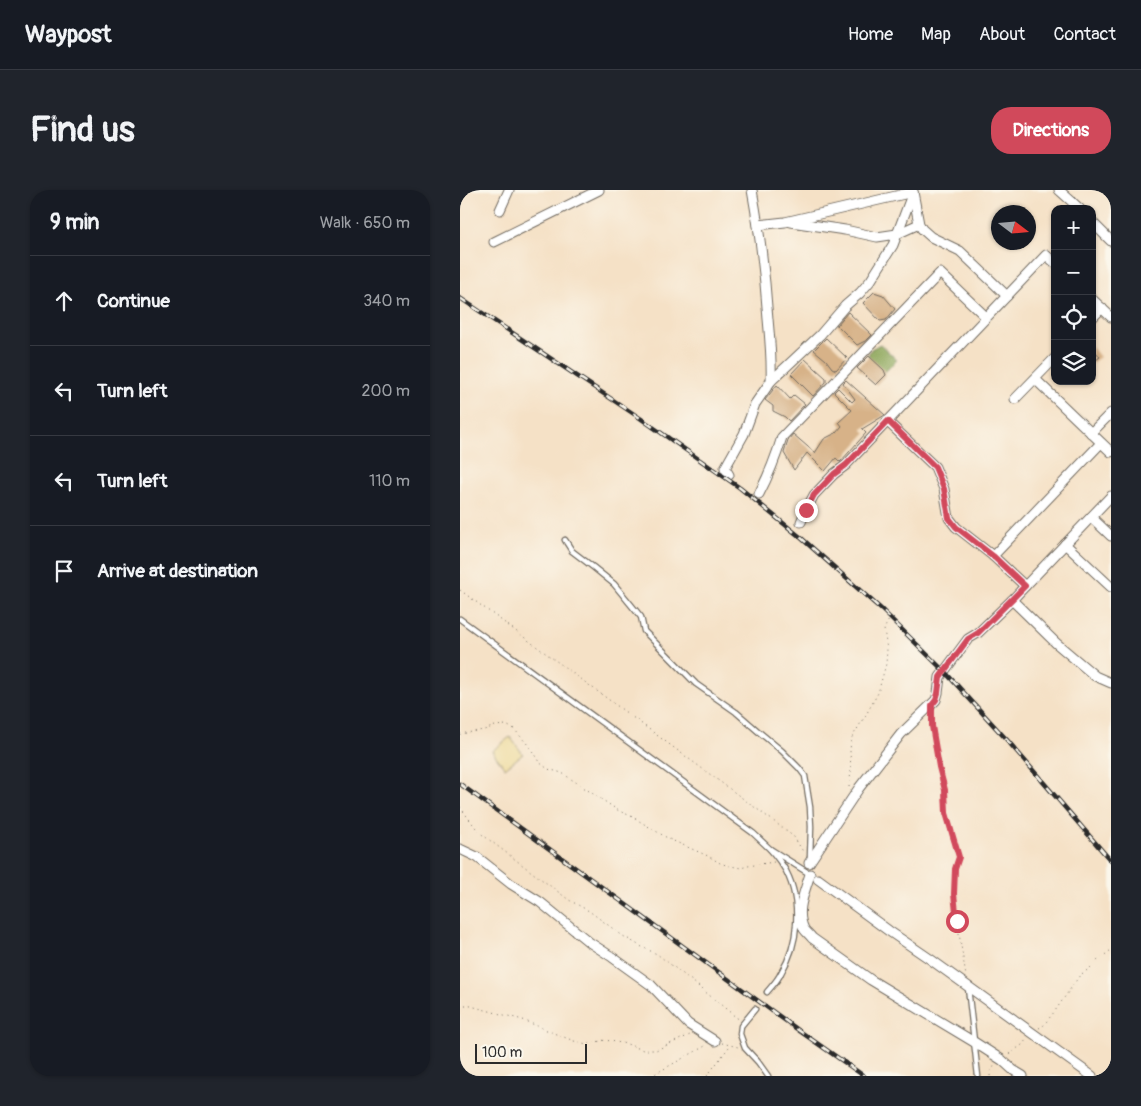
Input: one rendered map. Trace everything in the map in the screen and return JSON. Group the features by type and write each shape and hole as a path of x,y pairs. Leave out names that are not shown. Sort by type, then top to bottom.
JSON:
{"street":[{"path":"500,210 509,190"},
{"path":"494,242 600,190"},
{"path":"752,190 767,295 772,381"},
{"path":"1059,190 1076,205"},
{"path":"758,224 785,222 915,191"},
{"path":"915,191 919,224 922,229 931,237 960,250 1007,296"},
{"path":"729,475 725,468 744,434 755,404 772,381 820,335 871,280 893,245 915,191"},
{"path":"785,222 845,230 877,238 897,234 919,224"},
{"path":"1096,226 1111,241"},
{"path":"801,522 814,495 834,474 846,465 1046,255 1051,259"},
{"path":"759,494 776,458 782,437 940,273 986,317"},
{"path":"1096,303 1111,317"},
{"path":"1096,314 1102,308"},
{"path":"1015,400 1051,362"},
{"path":"1034,379 1111,452"},
{"path":"1091,433 1111,413"},
{"path":"888,421 935,467 944,489 949,518 956,527 993,556 1025,586"},
{"path":"993,556 1101,443"},
{"path":"809,863 859,788 901,734 936,700 940,677 968,639 978,633 1012,600 1111,496"},
{"path":"1091,517 1111,536"},
{"path":"1066,544 1111,587"},
{"path":"1012,600 1056,643 1095,676 1111,683"},
{"path":"460,849 477,857 511,884 540,902 589,942 612,956 651,985 688,1024 715,1041"},
{"path":"1023,1076 974,1042 871,980 812,938 804,929 800,914 801,902 814,877 1092,1076"}],"lane":[{"path":"565,540 572,551 614,584 641,617 644,631 696,684 736,712 799,768 805,776 810,807 811,846 809,863"},
{"path":"460,619 745,828 770,849 814,877"},
{"path":"767,992 782,973 793,946 797,923 792,887 786,871 770,849"},
{"path":"968,986 978,1076"},
{"path":"755,1009 740,1026 740,1034 745,1048 768,1076"}],"path":[{"path":"460,590 794,837 809,863"},
{"path":"850,787 851,739 878,693 886,664 887,650 884,629 890,618"},
{"path":"932,705 932,726 945,790 946,813 959,857 955,869 954,894 968,986"},
{"path":"460,734 506,725 514,729 529,746 538,762 548,769 562,773 611,806 669,839 708,856 720,864 741,868 779,861"},
{"path":"460,807 479,832 550,886 623,936 657,954 737,1018 745,1021"},
{"path":"990,1076 991,1069 1022,1045 1032,1033 1043,1026 1080,975 1090,969 1111,950"},
{"path":"460,1005 523,1020 574,1041 587,1044 605,1040 627,1044 643,1050 656,1050 700,1032"},
{"path":"651,1076 715,1041 745,1048"},
{"path":"707,1076 730,1046"}],"green space":[{"path":"880,344 897,360 885,372 868,355 871,349"}],"sand":[{"path":"510,737 523,754 505,768 492,751"}],"building":[{"path":"874,292 883,295 895,309 886,320 880,321 863,303"},
{"path":"848,312 872,335 857,345 837,325"},
{"path":"826,338 847,358 836,370 814,350"},
{"path":"1096,352 1100,357 1096,360"},
{"path":"869,356 884,370 886,375 876,385 857,368"},
{"path":"805,359 826,378 826,382 813,396 791,374"},
{"path":"846,380 885,415 862,429 866,433 840,462 836,458 825,471 807,453 794,470 784,453 788,440 793,434 815,453 824,439 836,433 842,426 839,422 852,410 834,392 838,388 852,402 855,399 843,383"},
{"path":"777,385 790,399 794,395 805,404 789,421 773,411 773,406 765,400"}],"railway":[{"path":"460,298 640,418 740,488 799,536 882,610 945,672 1007,740 1111,861"},
{"path":"460,784 864,1076"}],"route":[{"path":"806,510 814,495 888,421 935,467 944,489 949,518 956,527 993,556 1025,586 978,633 968,639 951,660 940,677 936,700 932,705 932,726 945,790 946,813 959,857 955,869 954,894 957,921"}]}
